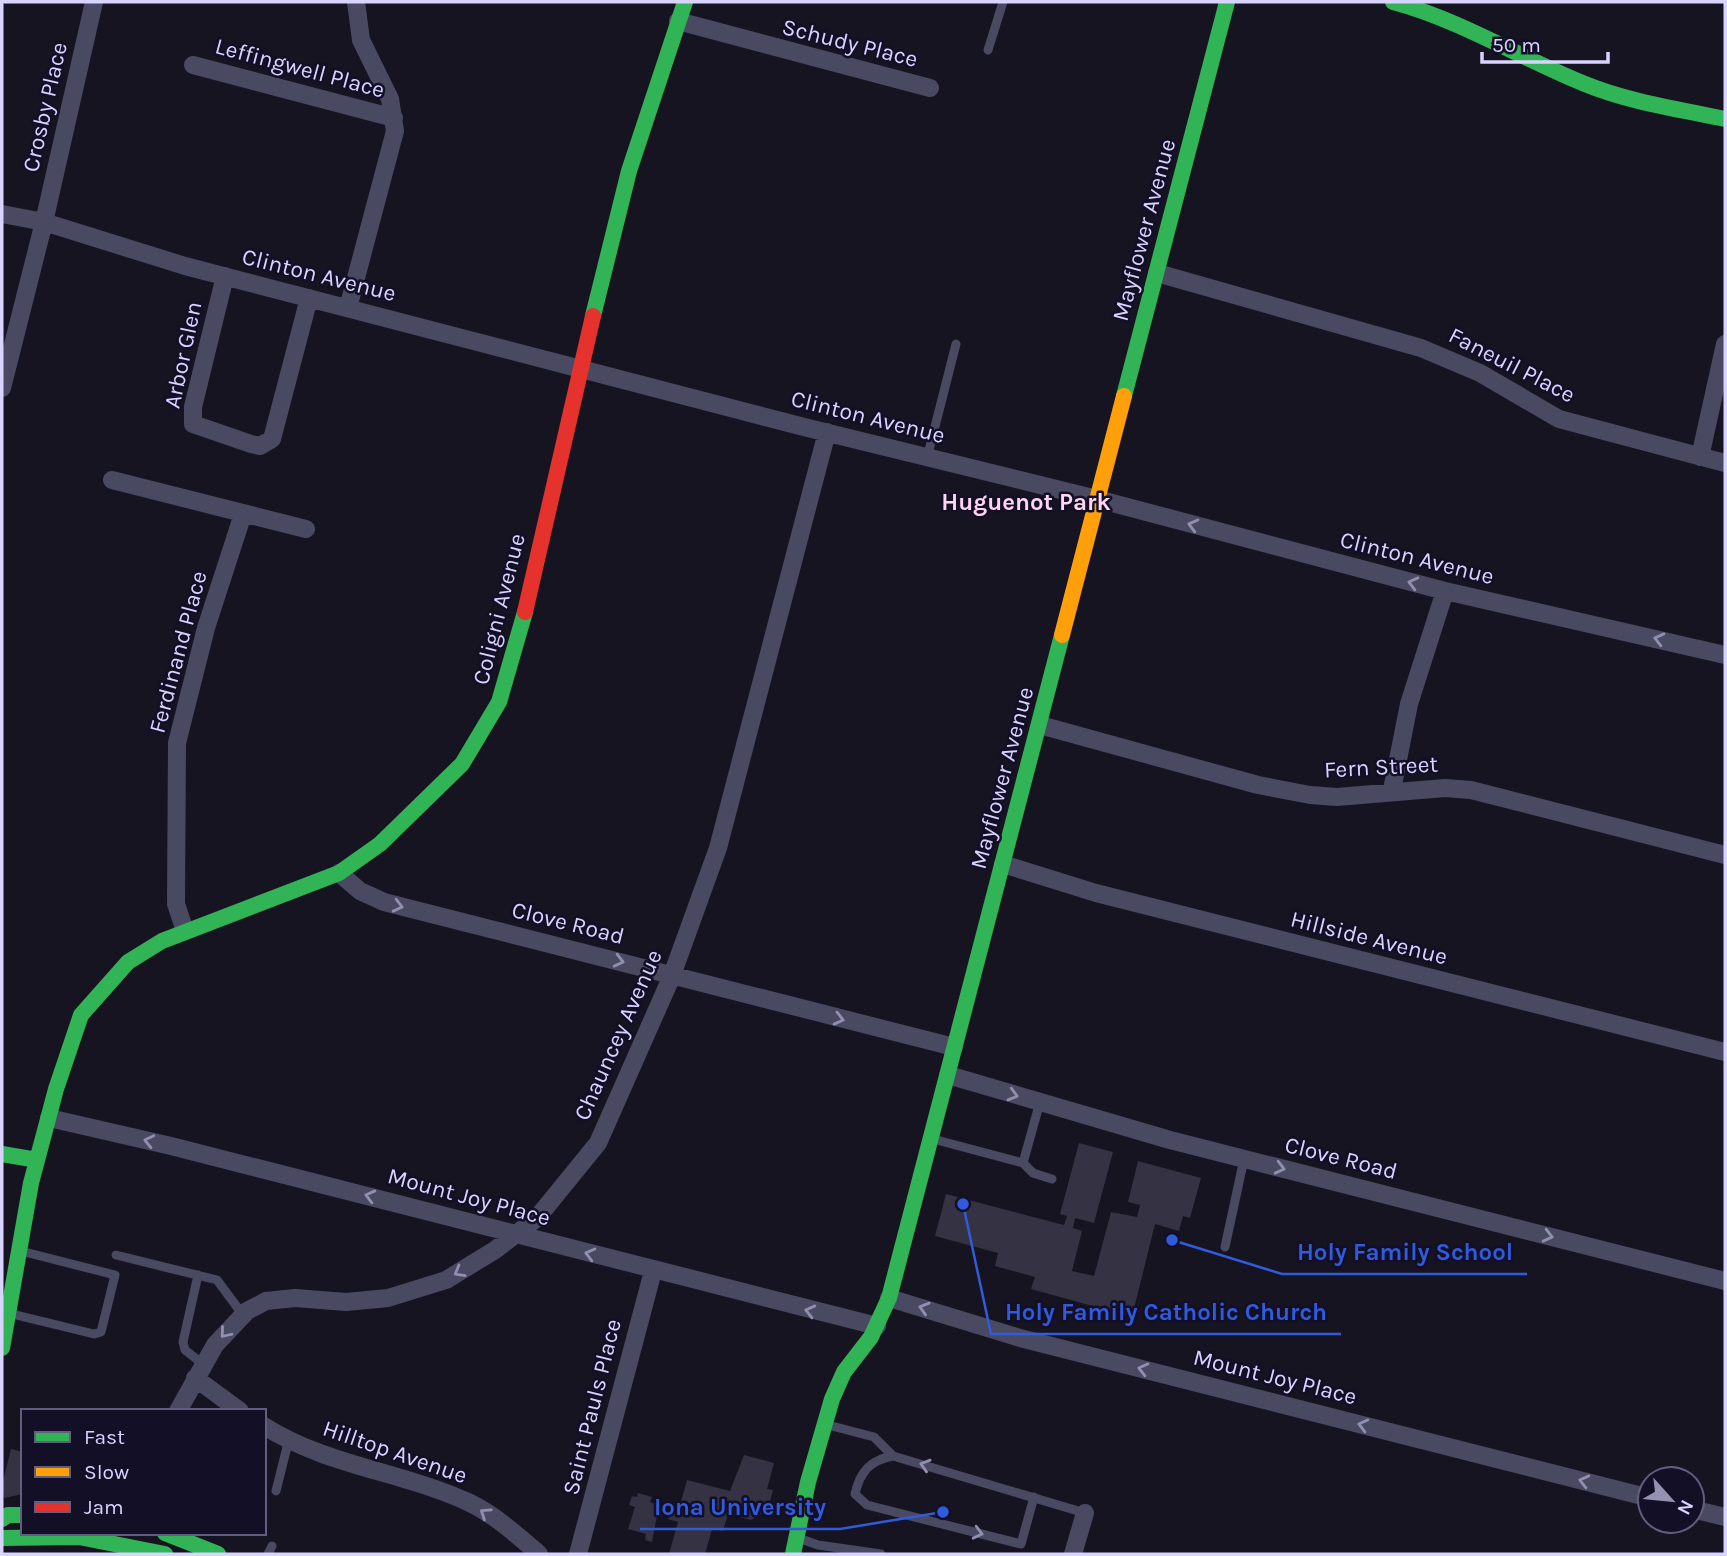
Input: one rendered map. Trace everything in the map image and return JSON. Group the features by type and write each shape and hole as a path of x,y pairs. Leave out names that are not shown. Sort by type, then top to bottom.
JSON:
{"street":[{"name":"Crosby Place","path":"2,388 44,222 94,2"},
{"path":"348,308 390,154 394,118 390,99 361,40 356,2"},
{"name":"Coligni Avenue","path":"2,1348 37,1160 68,1051 87,1007 128,962 185,931 340,873 380,844 462,764 499,702 516,650 580,367 629,171 685,2"},
{"name":"Mayflower Avenue","path":"793,1554 823,1424 844,1373 877,1326 889,1298 1041,725 1227,2"},
{"path":"1393,2 1422,4 1605,92 1725,119"},
{"name":"Schudy Place","path":"678,21 930,88"},
{"name":"Leffingwell Place","path":"193,65 394,118"},
{"name":"Clinton Avenue","path":"2,214 44,222 309,298 927,458 1097,499 1445,591 1725,655"},
{"name":"Faneuil Place","path":"1157,273 1421,348 1480,373 1559,419 1725,463"},
{"name":"Arbor Glen","path":"225,276 193,407 193,424 251,444 260,446 272,439 309,298"},
{"path":"1700,457 1725,344"},
{"name":"Chauncey Avenue","path":"179,1409 215,1345 243,1315 266,1301 295,1298 346,1302 388,1298 422,1290 472,1265 537,1218 598,1143 671,978 718,848 742,765 827,432"},
{"path":"112,480 306,530"},
{"name":"Ferdinand Place","path":"185,931 176,904 177,743 206,628 243,514"},
{"path":"1392,790 1409,704 1445,591"},
{"name":"Fern Street","path":"1041,725 1258,785 1310,795 1337,797 1392,790 1471,790 1725,855"},
{"name":"Hillside Avenue","path":"1003,864 1096,893 1725,1052"},
{"name":"Clove Road","path":"340,873 360,891 384,902 671,978 954,1047"},
{"name":"Clove Road","path":"948,1076 1244,1159 1725,1281"},
{"name":"Mount Joy Place","path":"48,1118 515,1233 653,1271 877,1326"},
{"path":"2,1154 37,1160"},
{"name":"Saint Pauls Place","path":"578,1554 653,1271"},
{"name":"Mount Joy Place","path":"889,1298 1020,1338 1636,1494"},
{"path":"199,1371 238,1409"},
{"name":"Hilltop Avenue","path":"266,1427 311,1450 472,1504 539,1554"},
{"path":"1706,1512 1725,1517"},
{"path":"1073,1554 1085,1513"},
{"path":"2,1520 8,1515 21,1515"},
{"path":"170,1535 218,1554"},
{"path":"2,1538 69,1541 121,1539 165,1554"}],"lane":[{"path":"988,50 1003,2"},
{"path":"927,458 956,344"},
{"path":"1023,1163 1040,1102"},
{"path":"931,1139 1023,1163 1033,1173 1052,1179"},
{"path":"1225,1247 1244,1159"},
{"path":"8,1313 94,1334 101,1332 115,1275 19,1251"},
{"path":"116,1255 217,1280 243,1315"},
{"path":"198,1275 183,1342 185,1350 199,1371"},
{"path":"823,1424 874,1437 885,1444 893,1456"},
{"path":"276,1491 289,1439"},
{"path":"1034,1497 1021,1544 867,1505 855,1494 858,1479 876,1459 893,1456 1034,1497 1085,1513"},
{"path":"796,1537 847,1551 881,1554"}],"building":[{"path":"1079,1143 1113,1152 1094,1223 1075,1218 1073,1228 1082,1231 1072,1271 1094,1276 1111,1212 1137,1217 1140,1205 1128,1202 1138,1161 1201,1178 1190,1218 1183,1216 1179,1231 1155,1224 1132,1317 1031,1289 1035,1277 995,1266 998,1253 935,1236 946,1194 1064,1225 1067,1216 1060,1214"},
{"path":"11,1449 21,1452 21,1494 4,1498 2,1485"},
{"path":"744,1455 774,1463 767,1489 773,1490 768,1509 751,1520 728,1514 723,1531 712,1529 705,1554 669,1554 678,1522 668,1519 673,1503 680,1505 687,1480 730,1491"},
{"path":"638,1493 652,1497 650,1502 659,1505 652,1542 645,1540 646,1534 628,1529 635,1507 629,1505 632,1496 637,1497"}],"traffic: fast":[{"path":"593,316 629,171 685,2"},
{"path":"1124,396 1227,2"},
{"path":"1393,2 1443,19 1561,74 1619,96 1725,119"},
{"path":"2,1348 31,1183 56,1089 81,1015 128,962 162,941 339,873 380,844 462,764 499,702 525,612"},
{"path":"793,1554 808,1482 832,1399 844,1372 871,1337 889,1298 1062,635"},
{"path":"2,1154 37,1160"},
{"path":"2,1519 8,1515 21,1515"},
{"path":"170,1535 218,1554"},
{"path":"2,1538 79,1537 165,1554"}],"traffic: slow":[{"path":"1062,635 1124,396"}],"traffic: jam":[{"path":"525,612 593,316"}],"place":[{"name":"Holy Family Catholic Church","path":"963,1204"},
{"name":"Holy Family School","path":"1172,1240"},
{"name":"Iona University","path":"943,1512"}],"district":[{"name":"Huguenot Park","path":"1026,502"}]}
